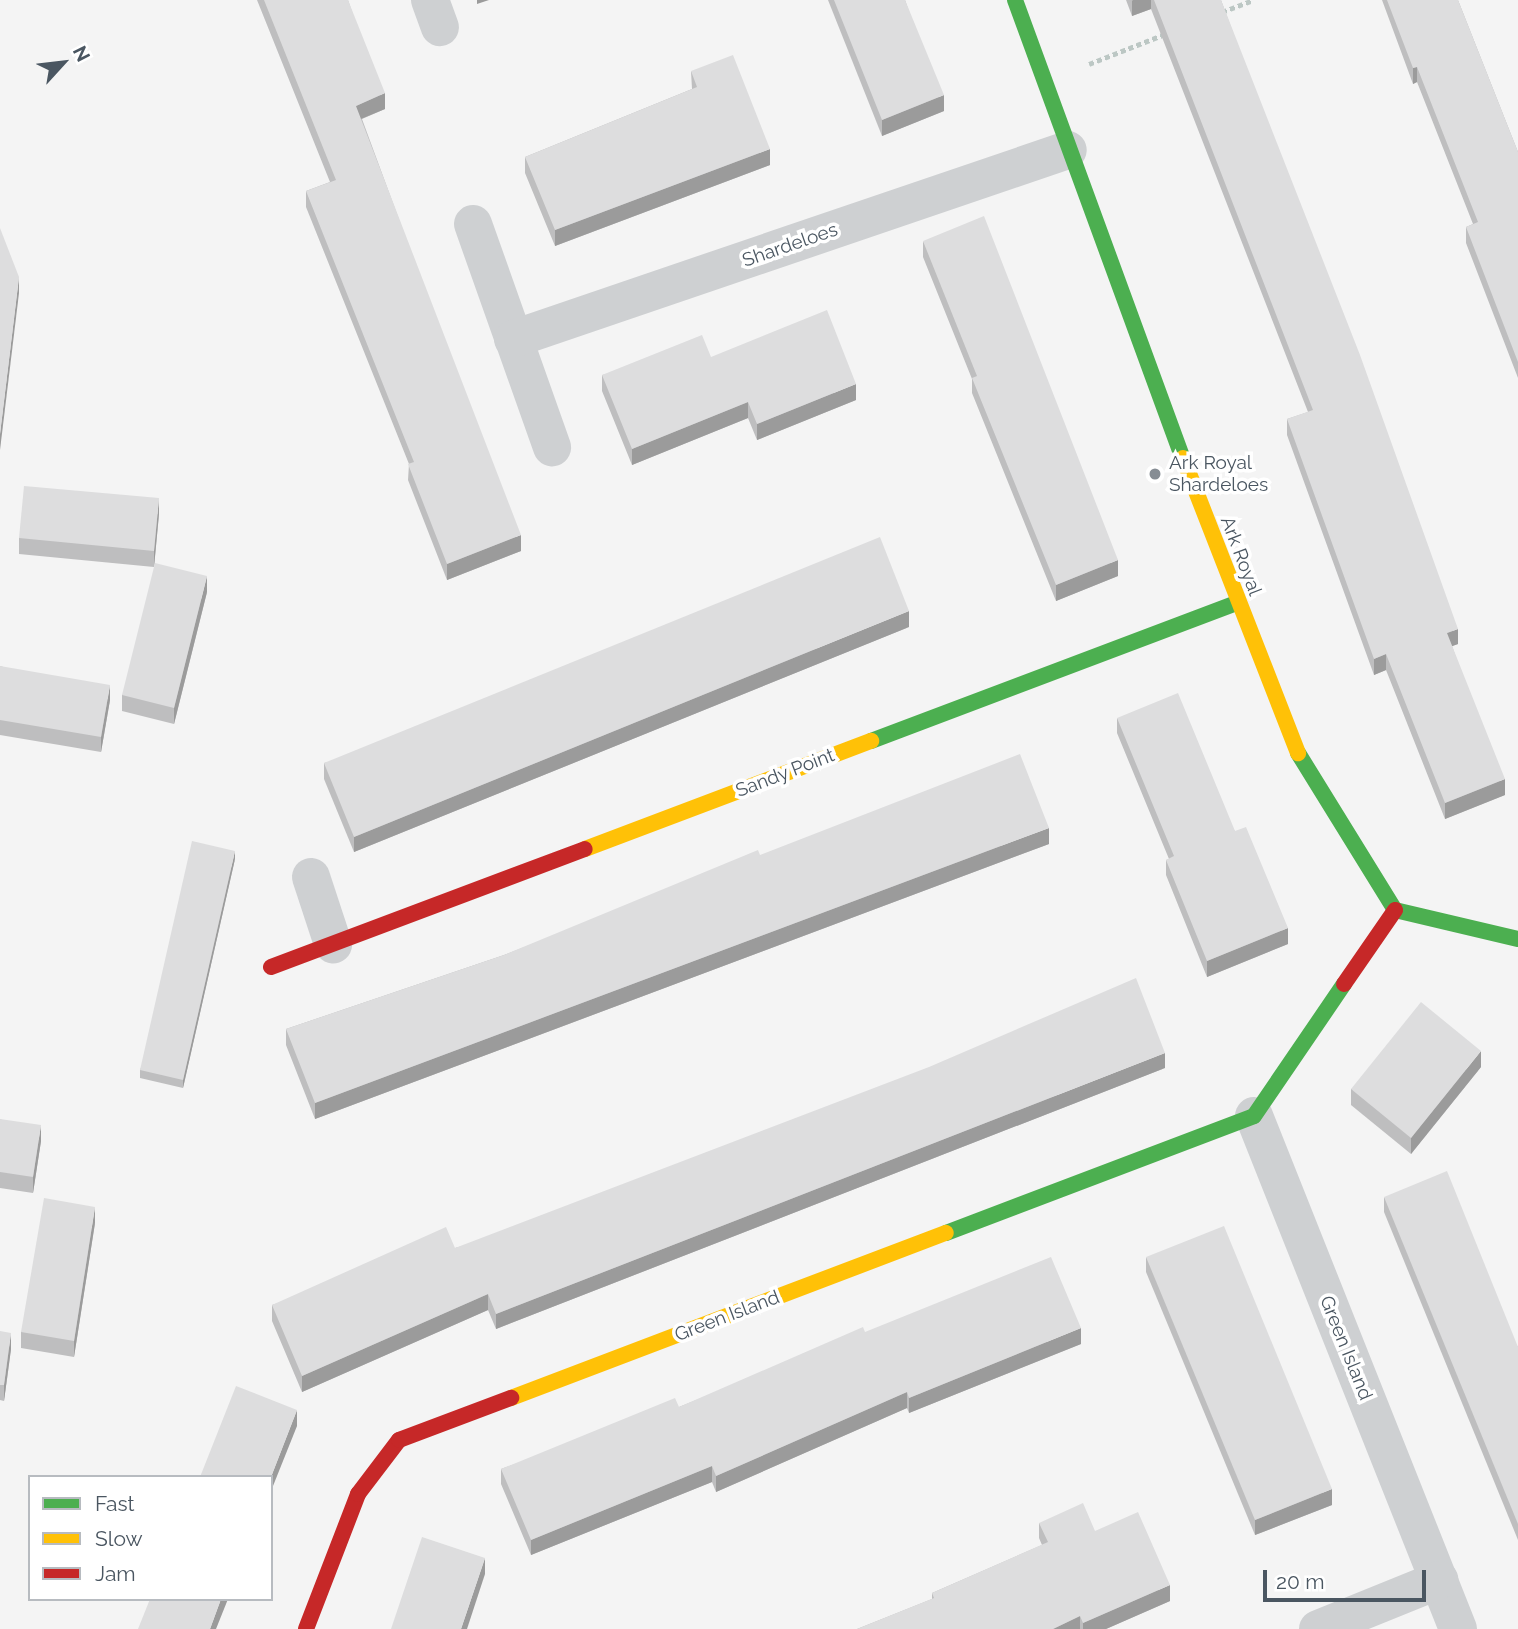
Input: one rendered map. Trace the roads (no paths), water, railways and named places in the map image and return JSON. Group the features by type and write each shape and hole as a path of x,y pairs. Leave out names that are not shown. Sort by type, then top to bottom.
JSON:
{"street":[{"name":"Ark Royal","path":"1015,0 1236,603 1306,771 1395,910"},
{"name":"Shardeloes","path":"513,339 1068,150"},
{"path":"473,224 552,446"},
{"name":"Sandy Point","path":"271,967 1236,603"},
{"path":"311,877 334,944"},
{"path":"1254,1116 1395,910 1518,939"},
{"name":"Green Island","path":"306,1629 358,1494 399,1440 1254,1116 1458,1629"},
{"path":"1318,1629 1439,1580"}],"place":[{"name":"Ark Royal Shardeloes","path":"1155,474"}]}
